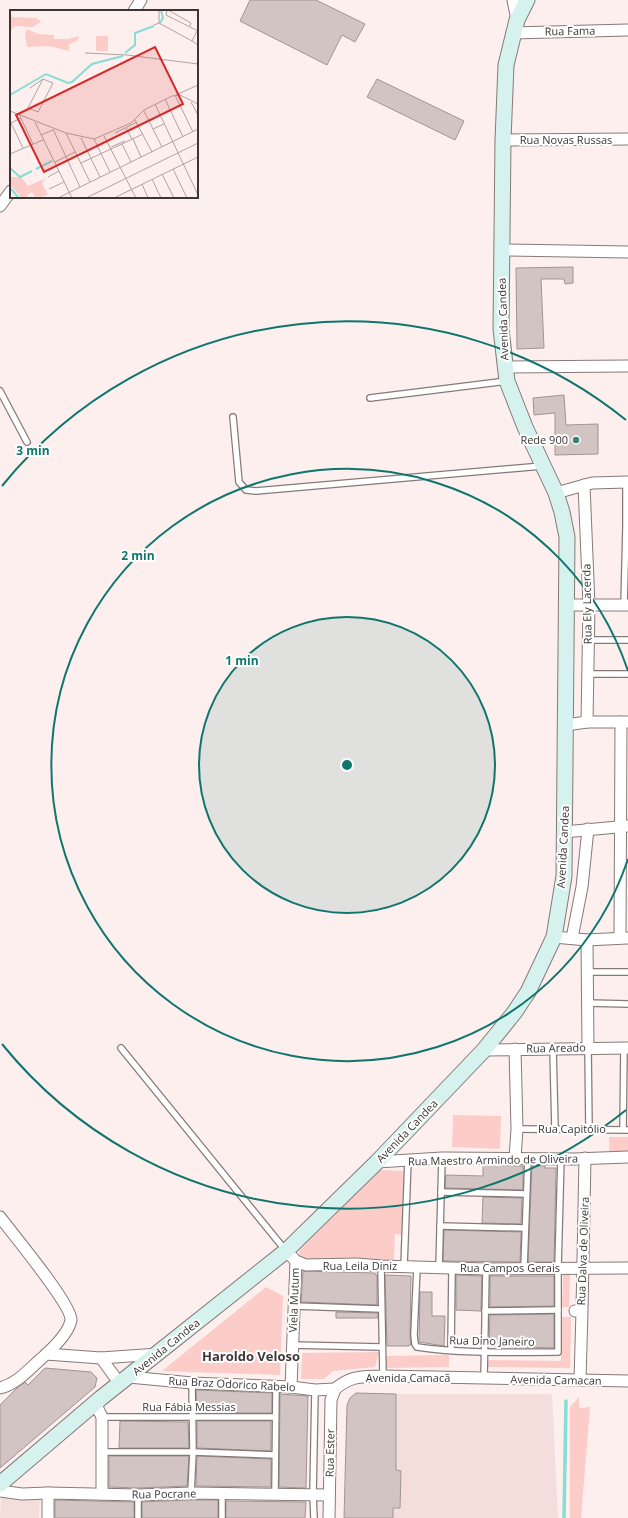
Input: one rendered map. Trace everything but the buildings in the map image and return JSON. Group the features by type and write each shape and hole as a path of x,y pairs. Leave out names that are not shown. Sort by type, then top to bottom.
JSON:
{"main road":[{"name":"Avenida Candea","path":"0,1484 96,1403 158,1354 291,1256 377,1162 484,1050 514,1013 528,992 554,937 564,876 567,537 562,512 556,493 524,427 506,374 501,329 503,140 506,64 514,26 526,0"}],"street":[{"path":"135,10 141,0"},
{"path":"512,0 514,26"},
{"name":"Rua Fama","path":"514,26 628,30"},
{"name":"Rua Novas Russas","path":"503,140 628,140"},
{"path":"0,206 10,192"},
{"path":"501,250 628,252"},
{"path":"506,374 628,366"},
{"path":"556,493 592,483 627,482"},
{"name":"Rua Ely Lacerda","path":"584,485 589,605 587,722"},
{"path":"566,605 626,606"},
{"path":"554,937 587,940 624,938 624,722 587,722 566,725"},
{"path":"564,832 624,826"},
{"path":"572,938 582,887 588,829"},
{"path":"587,940 588,1048"},
{"name":"Rua Areado","path":"484,1050 626,1048"},
{"path":"515,1049 517,1129 515,1158"},
{"path":"586,1158 628,1157"},
{"name":"Rua Maestro Armindo de Oliveira","path":"377,1162 442,1158 586,1158"},
{"name":"Rua Dalva de Oliveira","path":"580,1380 582,1312 575,1311 582,1310 586,1158"},
{"path":"0,1217 63,1300 71,1318 69,1326 46,1354 12,1384 0,1388"},
{"name":"Rua Leila Diniz","path":"291,1256 306,1265 357,1264 439,1268"},
{"name":"Viela Mutum","path":"291,1256 294,1306 291,1387"},
{"name":"Rua Campos Gerais","path":"439,1268 628,1268"},
{"path":"46,1354 100,1358 158,1354"},
{"path":"100,1358 124,1381"},
{"name":"Avenida Camacã","path":"335,1389 346,1380 357,1377 383,1376 484,1379"},
{"name":"Avenida Camacan","path":"484,1379 628,1381"},
{"name":"Rua Braz Odorico Rabelo","path":"124,1381 276,1386 315,1390 335,1389"},
{"name":"Rua Ester","path":"329,1518 331,1400 335,1389"},
{"path":"96,1403 102,1417 102,1494"},
{"name":"Rua Pocrane","path":"0,1491 22,1494 48,1493 138,1495 191,1493 329,1495"},
{"path":"48,1493 48,1518"}],"lane":[{"path":"370,398 506,374"},
{"path":"0,391 27,442"},
{"path":"233,417 239,482 246,490 256,491 542,466"},
{"path":"626,606 627,482"},
{"path":"588,640 628,640"},
{"path":"588,674 628,674"},
{"path":"587,972 628,972"},
{"path":"588,1003 628,1004"},
{"path":"120,1048 291,1256"},
{"path":"588,1048 589,1129"},
{"path":"625,1130 626,1048"},
{"path":"553,1049 555,1129"},
{"name":"Rua Capitólio","path":"517,1129 625,1130"},
{"path":"439,1268 442,1158"},
{"path":"524,1268 528,1158"},
{"path":"485,1312 558,1310 561,1158"},
{"path":"404,1266 408,1160"},
{"path":"441,1192 526,1194"},
{"path":"440,1226 525,1228"},
{"path":"381,1266 381,1347 383,1376"},
{"name":"Rua Dino Janeiro","path":"417,1267 415,1344 417,1347 484,1352 558,1352 558,1310"},
{"path":"451,1350 452,1268"},
{"path":"484,1379 486,1269"},
{"path":"294,1306 381,1309"},
{"path":"292,1345 381,1347"},
{"path":"191,1493 193,1452 191,1416 192,1383"},
{"path":"275,1494 276,1386"},
{"path":"314,1518 315,1390"},
{"name":"Rua Fábia Messias","path":"102,1417 275,1417"},
{"path":"102,1452 193,1452 275,1456"},
{"path":"222,1494 222,1518"},
{"path":"138,1495 138,1518"}],"shaded area":[{"path":"453,1115 501,1116 500,1149 452,1147"},
{"path":"609,1137 628,1137 628,1153 609,1153"},
{"path":"380,1170 405,1171 402,1235 395,1234 394,1261 299,1262 299,1251"},
{"path":"563,1275 570,1275 569,1307 562,1307"},
{"path":"266,1287 283,1296 280,1375 162,1371"},
{"path":"562,1317 571,1317 570,1368 488,1367 488,1360 561,1361"},
{"path":"379,1352 375,1367 333,1371 324,1379 301,1379 302,1353"},
{"path":"449,1355 449,1367 386,1368 386,1356"},
{"path":"396,1394 552,1394 558,1518 393,1518 393,1508 400,1507 401,1471 396,1470"},
{"path":"579,1397 579,1408 590,1407 581,1518 570,1518 570,1407"},
{"path":"1,1498 40,1498 39,1518 0,1518"}],"waterway":[{"path":"564,1518 566,1401"}],"place":[{"name":"Rede 900","path":"576,440"}],"district":[{"name":"Haroldo Veloso","path":"251,1356"}]}
